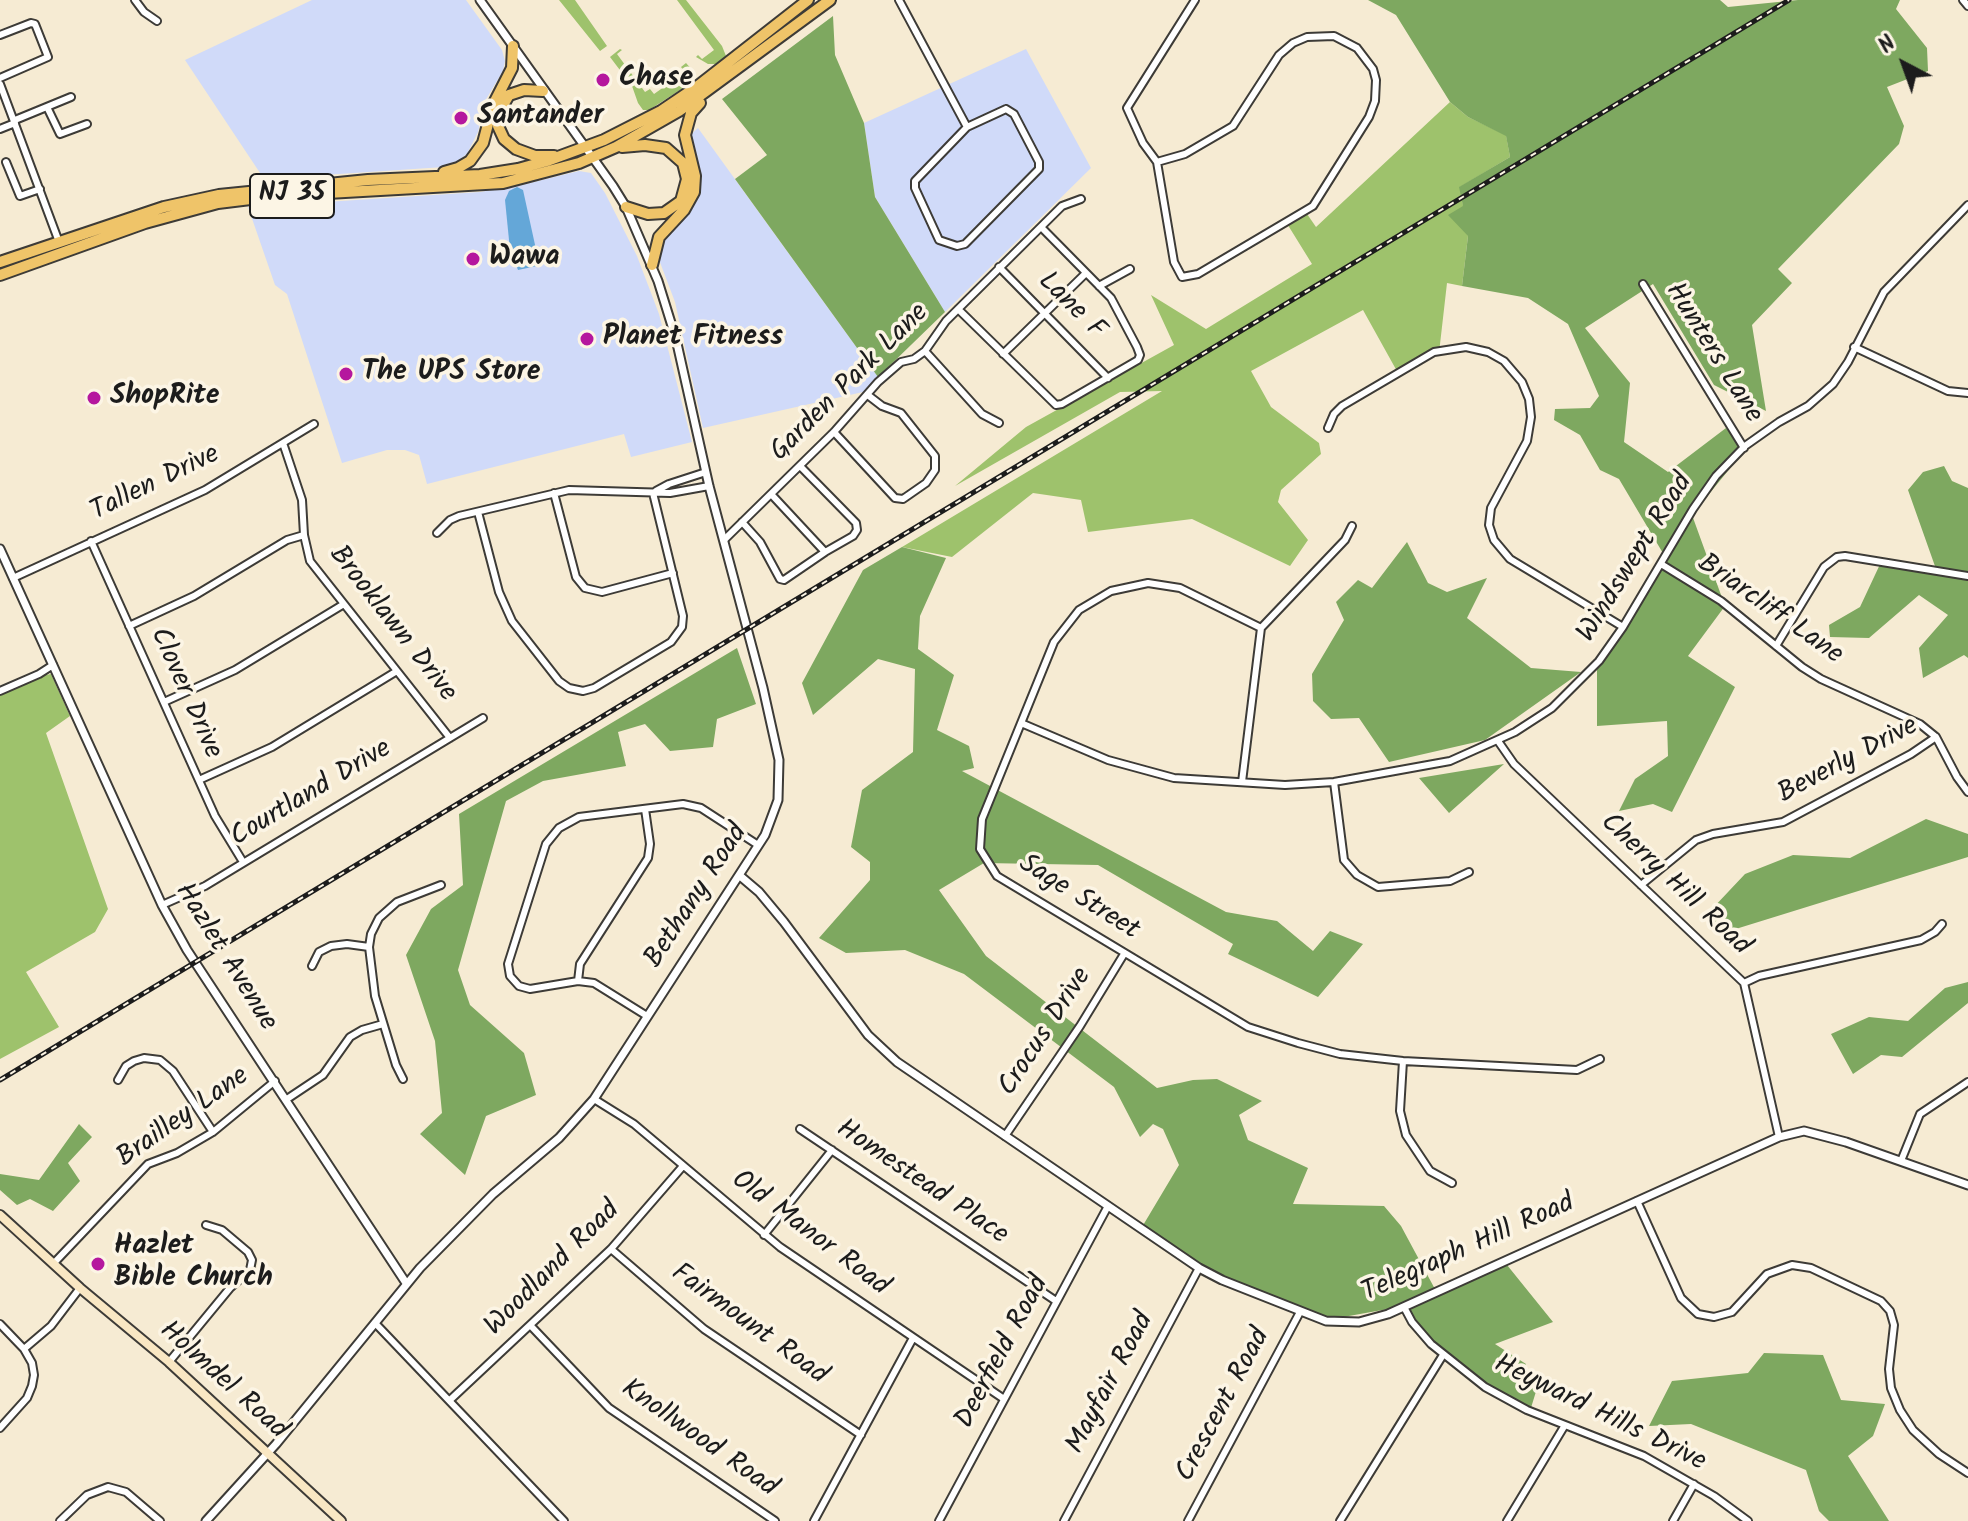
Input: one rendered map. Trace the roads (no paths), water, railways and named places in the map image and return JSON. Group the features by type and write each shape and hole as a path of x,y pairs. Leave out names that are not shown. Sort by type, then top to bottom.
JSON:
{"highway":[{"name":"NJ 35","path":"0,262 164,207 219,195 260,189 503,172 564,155 636,125 689,93 808,0"},
{"name":"NJ 35","path":"0,275 145,223 218,203 275,196 503,183 593,158 660,124 709,92 830,0"},
{"path":"427,177 458,168 477,153 485,137 493,105 509,77 513,46"},
{"path":"543,91 519,90 509,95 499,112 500,133 508,144 522,152 544,156 564,155"},
{"path":"652,265 659,237 684,210 694,192 695,176 686,141 686,126 691,113 709,92"},
{"path":"616,147 663,147 677,156 686,170 684,195 672,210 654,215 626,207"}],"main road":[{"name":"Holmdel Road","path":"0,1215 80,1288 169,1362 341,1521"}],"street":[{"path":"135,0 144,12 157,21"},
{"name":"Bethany Road","path":"206,1521 268,1452 406,1283 454,1231 559,1138 594,1099 758,845 776,811 780,768 763,688 709,486 692,401 670,316 652,265 626,207 480,0"},
{"path":"899,0 967,127"},
{"path":"1157,162 1185,154 1233,126 1279,55 1293,43 1312,36 1327,35 1343,39 1365,55 1373,69 1376,90 1369,117 1313,206 1198,274 1182,277 1174,262 1157,162 1143,143 1127,108 1195,0"},
{"path":"1963,0 1968,6"},
{"path":"0,35 35,24 48,57 0,78"},
{"path":"0,84 60,242"},
{"path":"0,129 71,97"},
{"path":"47,107 60,134 87,124"},
{"path":"1006,109 1012,110 1040,166 961,246 937,237 914,184 967,127 1006,109"},
{"path":"6,162 20,196 40,189"},
{"name":"Garden Park Lane","path":"724,540 834,432 897,364 914,359 925,351 958,309 1062,206 1081,199"},
{"name":"Windswept Road","path":"1021,723 1108,760 1174,778 1285,785 1334,782 1450,761 1498,741 1536,719 1565,696 1599,661 1623,627 1702,495 1744,448 1822,395 1841,374 1888,286 1968,205"},
{"path":"958,309 1056,405 1138,360 1140,355 1114,303 1041,227"},
{"name":"Lane F","path":"999,267 1108,378"},
{"path":"1099,286 1130,269"},
{"path":"1003,354 1086,273"},
{"name":"Hunters Lane","path":"1643,284 1744,448"},
{"path":"1328,428 1334,414 1342,406 1434,352 1466,347 1496,356 1522,382 1529,399 1531,417 1527,441 1491,508 1489,525 1494,540 1510,559 1623,627"},
{"path":"1854,347 1948,391 1968,393"},
{"path":"925,351 982,414 999,423"},
{"path":"834,432 895,498 903,499 926,483 935,470 935,456 901,413 882,406 869,396"},
{"name":"Tallen Drive","path":"13,578 205,490 314,424"},
{"name":"Brooklawn Drive","path":"283,443 302,500 304,535 310,561 450,738"},
{"path":"742,522 760,542 780,579 784,580 853,536 857,526 800,466"},
{"path":"653,493 669,484 706,472"},
{"path":"437,533 450,520 577,489 670,493 709,486"},
{"path":"554,493 576,577 585,588 602,592 673,573"},
{"path":"478,512 499,592 512,621 559,681 576,690 594,688 678,635 683,616 653,493"},
{"path":"771,494 825,552"},
{"path":"1242,782 1261,628 1345,540 1352,526"},
{"path":"129,626 194,596 287,540 304,535"},
{"name":"Clover Drive","path":"91,541 215,816 243,862"},
{"name":"Hazlet Avenue","path":"0,549 162,905 187,950 406,1283"},
{"path":"1776,646 1824,567 1837,557 1968,576"},
{"name":"Briarcliff Lane","path":"1661,564 1721,601 1821,679 1910,718 1936,737"},
{"name":"Sage Street","path":"1261,628 1180,588 1148,583 1111,591 1079,610 1054,642 982,819 980,849 997,876 1248,1027 1340,1054 1403,1061 1577,1070 1600,1059"},
{"path":"164,702 235,670 344,604"},
{"path":"0,691 53,665"},
{"path":"199,780 272,747 397,671"},
{"name":"Courtland Drive","path":"162,905 205,886 483,718"},
{"name":"Beverly Drive","path":"1641,885 1696,840 1713,834 1783,822 1911,754 1936,737 1968,792"},
{"name":"Cherry Hill Road","path":"1498,741 1514,764 1744,983 1779,1137"},
{"path":"1334,782 1344,860 1357,875 1378,887 1450,881 1469,872"},
{"path":"647,1016 599,985 578,981 530,989 514,982 508,971 544,849 552,835 574,819 693,806 758,845"},
{"path":"578,981 580,964 648,858 650,844 645,809"},
{"name":"Telegraph Hill Road","path":"739,875 759,892 878,1046 897,1062 1199,1268 1300,1312 1337,1323 1370,1320 1404,1307 1779,1137 1811,1132 1968,1185"},
{"path":"403,1079 383,1024 373,983 369,947 374,927 383,913 409,895 441,885"},
{"path":"1744,983 1759,976 1921,940 1942,924"},
{"path":"312,966 319,952 331,946 347,944 369,947"},
{"name":"Crocus Drive","path":"1005,1136 1080,1026 1124,954"},
{"path":"287,1099 323,1075 350,1037 383,1024"},
{"path":"118,1080 126,1066 134,1061 144,1058 160,1060 173,1071 213,1132"},
{"path":"1403,1061 1400,1111 1406,1135 1430,1171 1452,1183"},
{"name":"Brailley Lane","path":"54,1263 148,1164 177,1153 213,1132 275,1081"},
{"path":"1901,1161 1920,1114 1968,1082"},
{"name":"Old Manor Road","path":"594,1099 634,1124 764,1235 1004,1399"},
{"name":"Homestead Place","path":"800,1129 1056,1301"},
{"path":"764,1235 832,1150"},
{"name":"Woodland Road","path":"450,1400 611,1249 683,1166"},
{"path":"1637,1201 1681,1298 1691,1310 1702,1316 1714,1317 1732,1312 1767,1274 1782,1266 1792,1265 1811,1268 1881,1301 1890,1311 1894,1325 1889,1369 1891,1388 1900,1410 1913,1430 1939,1454 1968,1473"},
{"name":"Deerfield Road","path":"939,1521 1108,1206"},
{"path":"169,1362 230,1288 250,1270 252,1260 248,1252 222,1230 206,1225"},
{"name":"Fairmount Road","path":"611,1249 704,1329 861,1435"},
{"name":"Mayfair Road","path":"1064,1521 1199,1268"},
{"path":"24,1349 51,1326 80,1288"},
{"name":"Heyward Hills Drive","path":"1404,1307 1414,1325 1443,1355 1497,1395 1644,1456 1694,1484 1748,1521"},
{"name":"Crescent Road","path":"1188,1521 1300,1312"},
{"path":"375,1323 564,1521"},
{"path":"0,1324 24,1349 32,1363 32,1386 23,1403 0,1428"},
{"name":"Knollwood Road","path":"530,1325 609,1408 775,1521"},
{"path":"814,1521 913,1338"},
{"path":"1340,1521 1443,1355"},
{"path":"1507,1521 1565,1425"},
{"path":"1673,1521 1694,1484"},
{"path":"60,1521 87,1495 108,1487 126,1492 160,1521"}],"water":[{"path":"517,187 523,190 539,263 518,270 510,250 505,200 509,191"}],"railway":[{"path":"0,1080 1789,0"}],"place":[{"name":"Chase","path":"603,80"},
{"name":"Santander","path":"461,118"},
{"name":"Wawa","path":"473,259"},
{"name":"Planet Fitness","path":"587,339"},
{"name":"The UPS Store","path":"346,374"},
{"name":"ShopRite","path":"94,398"},
{"name":"Hazlet Bible Church","path":"98,1264"}]}
